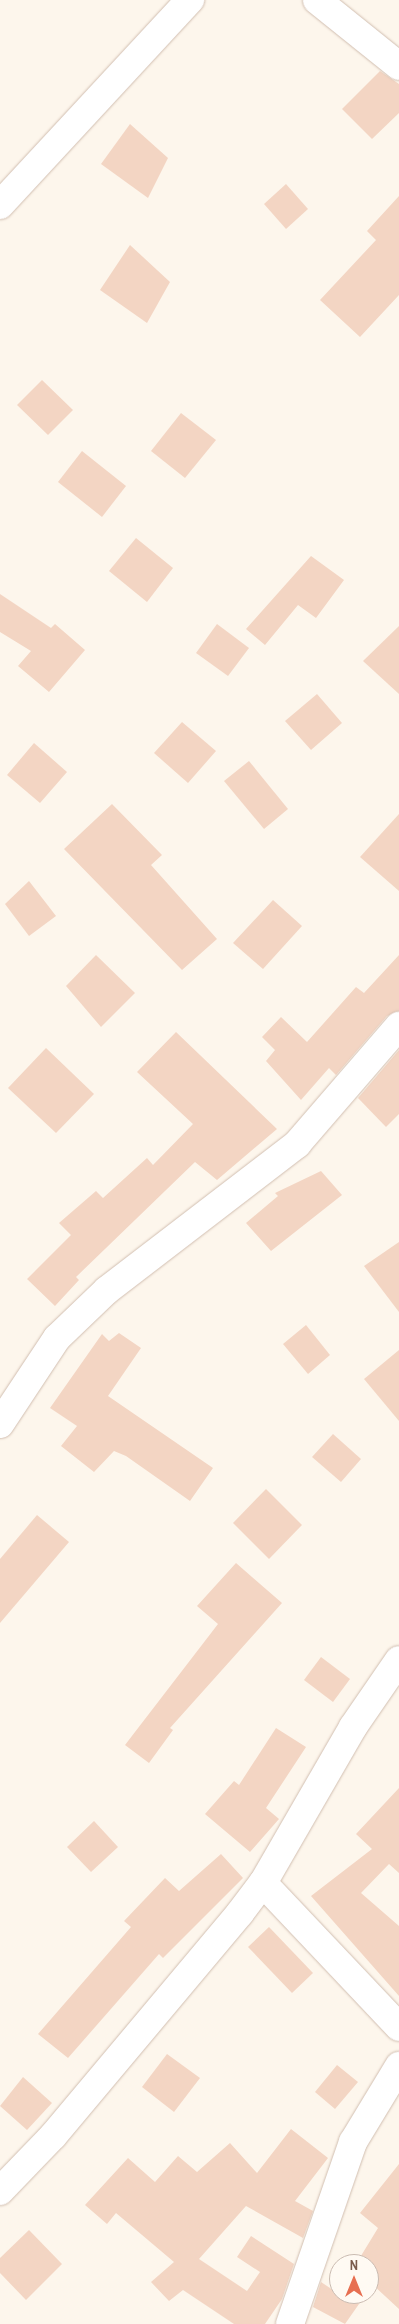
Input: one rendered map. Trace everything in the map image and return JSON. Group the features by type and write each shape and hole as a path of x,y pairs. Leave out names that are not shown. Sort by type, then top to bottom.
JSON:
{"street":[{"path":"0,205 190,0"},
{"path":"317,0 399,66"},
{"path":"0,1424 57,1338 107,1290 296,1144 399,1026"},
{"path":"0,2191 59,2129 262,1883 353,1727 399,1660"},
{"path":"262,1883 399,2027"},
{"path":"290,2324 353,2142 399,2066"}],"building":[{"path":"380,71 399,84 399,113 372,139 342,109"},
{"path":"130,124 168,158 148,198 101,164"},
{"path":"286,184 308,209 286,229 264,204"},
{"path":"399,196 399,295 360,337 320,300 376,240 367,231"},
{"path":"130,245 170,282 147,323 100,290"},
{"path":"42,380 73,410 48,435 17,405"},
{"path":"181,413 216,440 185,478 151,451"},
{"path":"82,451 126,486 102,517 58,482"},
{"path":"136,538 173,568 147,602 109,571"},
{"path":"311,556 344,580 316,618 298,605 265,645 246,629"},
{"path":"0,594 51,628 55,624 85,650 49,692 18,666 31,651 0,632"},
{"path":"217,624 249,648 228,676 196,653"},
{"path":"399,626 399,694 363,661"},
{"path":"317,694 342,723 311,750 285,721"},
{"path":"182,722 216,751 188,783 154,753"},
{"path":"34,743 67,772 40,803 7,775"},
{"path":"249,761 288,809 264,829 224,781"},
{"path":"112,804 162,855 151,865 217,939 182,970 64,849"},
{"path":"399,814 399,891 360,857"},
{"path":"29,881 56,916 29,936 5,904"},
{"path":"273,900 302,926 263,969 233,943"},
{"path":"96,955 135,993 101,1027 66,986"},
{"path":"399,955 399,1011 387,1016 336,1075 329,1068 301,1100 266,1061 275,1050 262,1037 281,1017 307,1042 356,987 364,993"},
{"path":"176,1032 277,1129 217,1180 195,1162 76,1277 79,1280 55,1306 27,1279 71,1235 59,1223 96,1191 103,1198 147,1158 153,1165 193,1124 137,1072"},
{"path":"46,1048 94,1094 56,1133 8,1088"},
{"path":"399,1050 399,1114 386,1127 358,1098"},
{"path":"321,1171 342,1195 271,1251 246,1223 278,1196 275,1193"},
{"path":"399,1242 399,1312 364,1266"},
{"path":"306,1325 330,1355 308,1374 283,1344"},
{"path":"119,1333 141,1348 108,1396 213,1468 190,1501 126,1456 114,1451 94,1472 61,1446 77,1426 50,1408 102,1334 109,1341"},
{"path":"399,1350 399,1421 364,1379"},
{"path":"333,1434 361,1459 341,1482 312,1457"},
{"path":"266,1489 302,1525 269,1559 233,1523"},
{"path":"37,1515 69,1542 0,1623 0,1559"},
{"path":"236,1563 282,1603 170,1728 173,1730 149,1763 125,1745 218,1624 197,1606"},
{"path":"321,1657 350,1679 333,1702 304,1680"},
{"path":"276,1728 306,1747 266,1808 279,1819 250,1852 205,1814 234,1781 239,1785"},
{"path":"399,1788 399,1873 389,1864 361,1893 399,1926 399,1996 311,1896 372,1849 356,1834"},
{"path":"94,1821 118,1847 91,1872 67,1847"},
{"path":"221,1854 243,1878 163,1958 159,1954 68,2058 38,2034 131,1927 124,1921 165,1878 179,1891"},
{"path":"269,1927 313,1973 292,1993 248,1947"},
{"path":"167,2054 200,2078 174,2112 142,2087"},
{"path":"337,2065 358,2082 335,2109 315,2092"},
{"path":"23,2077 52,2103 27,2130 0,2106"},
{"path":"291,2129 328,2158 295,2201 313,2211 303,2238 246,2206 199,2259 247,2291 260,2272 237,2257 251,2236 294,2264 282,2299 265,2324 234,2324 183,2290 169,2301 151,2282 174,2262 116,2213 107,2224 85,2205 128,2158 155,2182 178,2156 197,2172 230,2143 257,2173"},
{"path":"399,2164 399,2309 379,2290 379,2254 362,2254 378,2228 360,2213"},
{"path":"29,2230 62,2264 26,2300 0,2273 0,2258"},
{"path":"321,2282 329,2287 329,2304 359,2304 345,2324 313,2307"}]}
